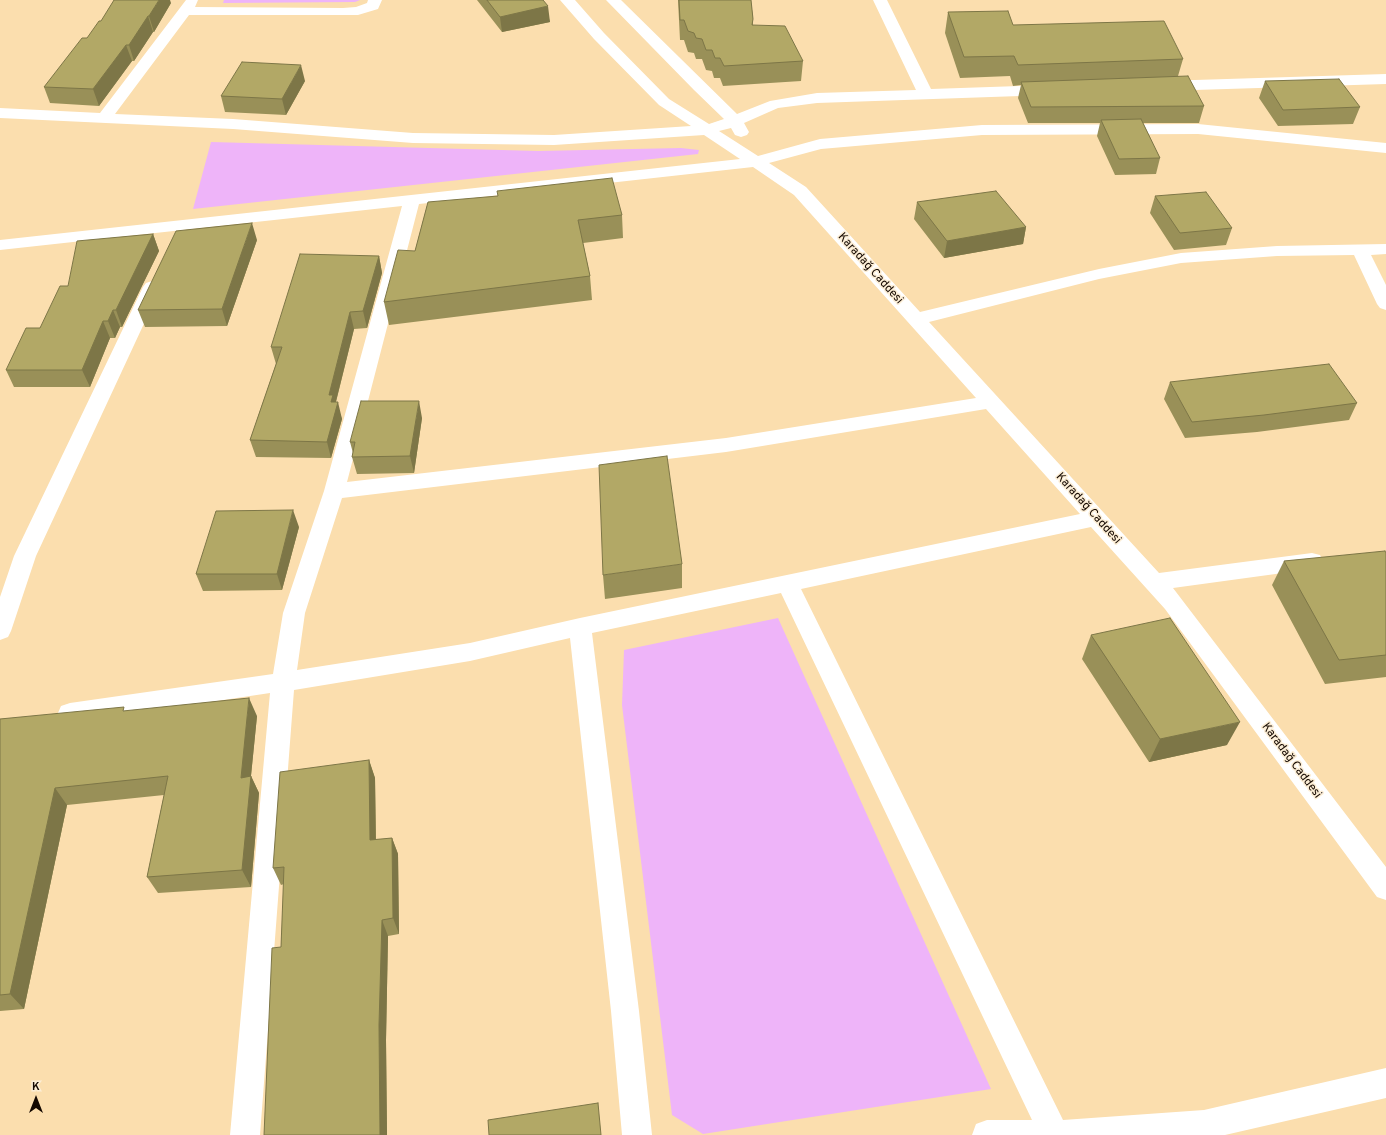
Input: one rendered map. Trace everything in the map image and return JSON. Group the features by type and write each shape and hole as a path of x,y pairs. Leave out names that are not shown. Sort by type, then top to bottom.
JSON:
{"street":[{"path":"104,118 183,11 193,0"},
{"path":"183,11 343,12 358,11 373,6 375,0"},
{"name":"Karadağ Caddesi","path":"567,0 599,36 664,102 800,191 1173,603 1376,860 1386,888"},
{"path":"613,0 699,87 735,120 755,162"},
{"path":"880,0 926,94"},
{"path":"1148,87 1386,79"},
{"path":"0,113 233,124 413,138 554,140 707,130 775,104 817,98 1060,90"},
{"path":"0,245 755,162 820,144 982,130 1198,129 1386,148"},
{"path":"245,1135 283,682 294,613 334,491 412,200"},
{"path":"172,246 182,225"},
{"path":"916,319 1099,274 1181,258 1277,251 1386,249"},
{"path":"1360,250 1386,304"},
{"path":"0,632 25,556 162,268"},
{"path":"334,491 726,445 991,402"},
{"path":"47,716 283,682 470,652 580,627 1096,518"},
{"path":"1154,582 1332,558"},
{"path":"788,584 1055,1135"},
{"path":"580,627 637,1135"},
{"path":"1060,1135 1204,1125 1386,1083"},
{"path":"987,1135 1046,1135"}],"shaded area":[{"path":"224,0 360,0 355,2 223,3"},
{"path":"211,142 538,151 681,148 699,150 698,154 193,209"},
{"path":"778,618 991,1089 703,1134 672,1115 622,705 624,650"}],"building":[{"path":"114,0 159,0 129,45 126,45 93,89 44,87 82,38 87,38 99,21 101,21"},
{"path":"487,0 543,0 548,6 500,17"},
{"path":"679,0 751,0 753,19 752,25 785,26 803,61 724,66 720,58 715,58 712,50 706,50 702,39 696,38 694,33 688,31 684,20 680,20"},
{"path":"1008,11 1013,25 1164,21 1183,59 1018,65 1014,56 964,57 948,12"},
{"path":"242,62 301,65 282,99 221,96"},
{"path":"1188,76 1204,106 1031,107 1021,82"},
{"path":"1339,79 1360,107 1283,110 1265,81"},
{"path":"1141,119 1160,158 1119,159 1101,120"},
{"path":"612,178 622,215 578,220 590,276 384,302 398,250 415,251 428,202 498,196 497,191"},
{"path":"996,191 1026,227 947,241 917,202"},
{"path":"1206,192 1232,228 1180,233 1155,196"},
{"path":"252,223 222,309 138,310 176,231"},
{"path":"153,234 116,310 113,310 108,321 103,321 82,370 6,370 26,328 40,328 60,286 68,286 77,241"},
{"path":"300,254 379,256 363,311 350,312 329,395 333,395 331,402 338,402 327,442 250,440 282,347 271,347"},
{"path":"1329,364 1357,403 1264,415 1192,422 1170,382"},
{"path":"361,401 419,401 410,456 352,457 355,442 350,442"},
{"path":"667,456 682,564 603,575 599,465"},
{"path":"293,510 277,574 196,574 216,511"},
{"path":"1385,551 1386,655 1339,660 1284,561"},
{"path":"1170,618 1240,722 1160,739 1091,635"},
{"path":"249,698 241,778 251,776 242,870 147,877 168,776 55,788 10,994 0,995 0,719 124,707 123,711"},
{"path":"369,760 370,840 392,838 393,918 382,920 379,1025 380,1135 264,1135 272,948 281,947 284,867 273,868 280,772"},
{"path":"598,1103 601,1135 489,1135 488,1120"}]}
